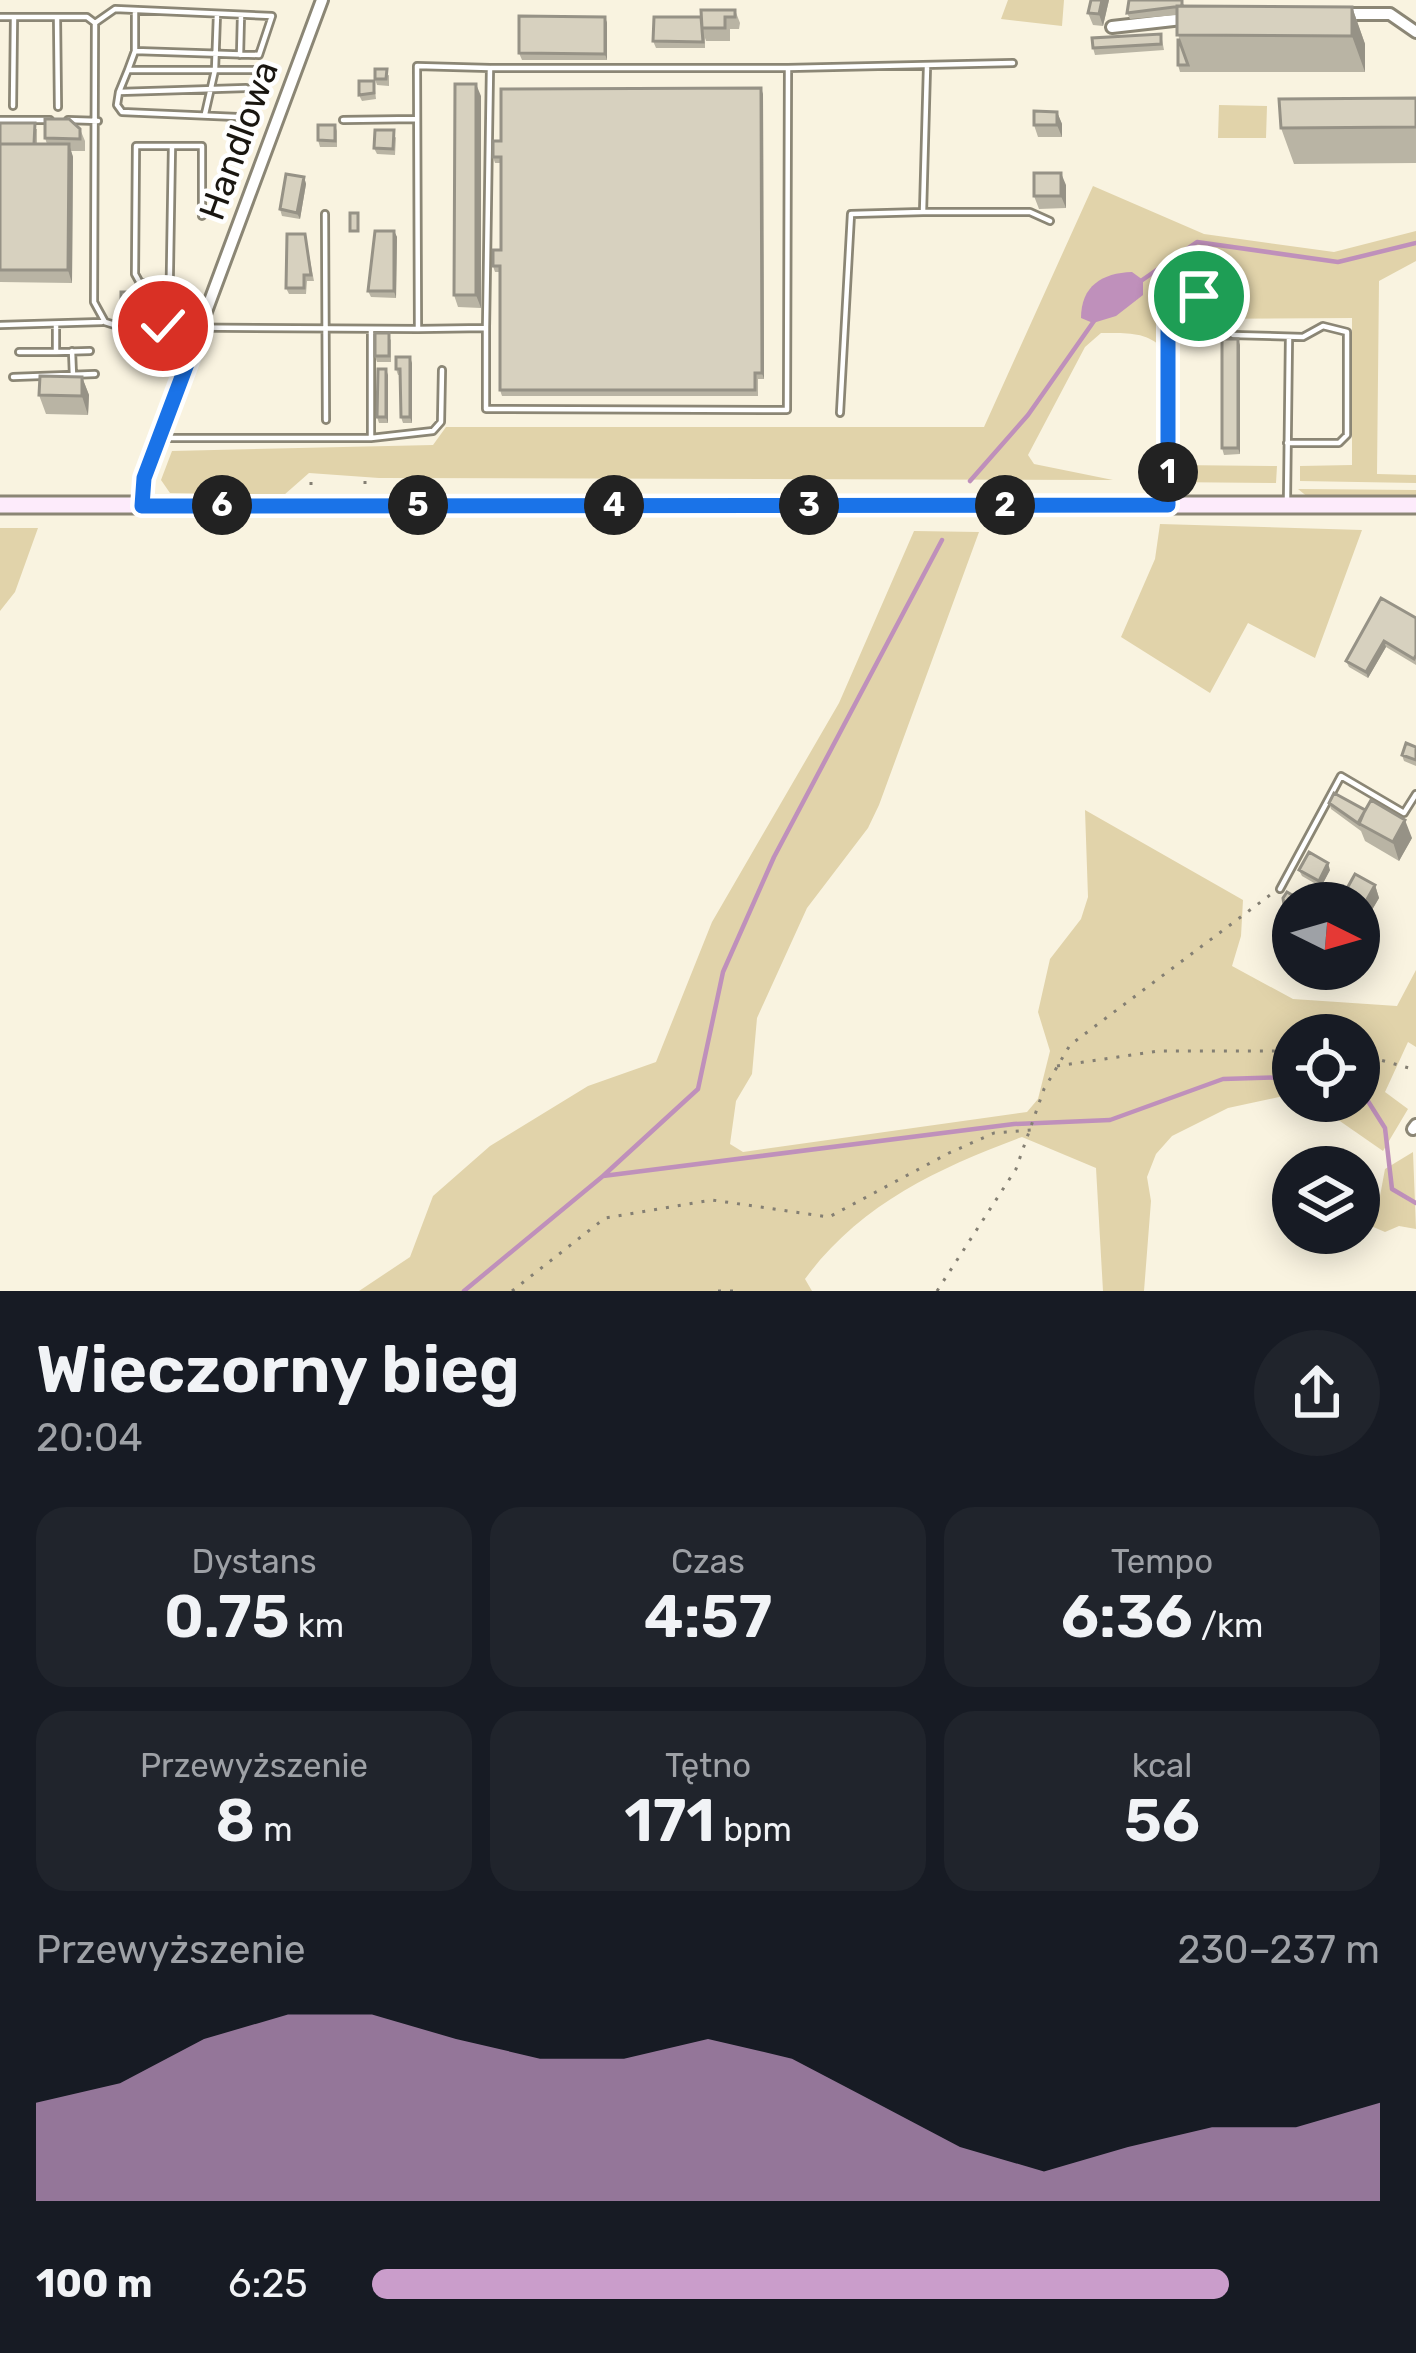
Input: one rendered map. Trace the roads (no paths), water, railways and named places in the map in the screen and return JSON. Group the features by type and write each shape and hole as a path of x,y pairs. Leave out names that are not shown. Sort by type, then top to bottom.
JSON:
{"main road":[{"path":"0,505 1416,505"}],"street":[{"name":"Handlowa","path":"142,506 144,478 322,0"},
{"path":"1330,14 1390,14 1416,32"},
{"path":"1112,27 1217,17"}],"lane":[{"path":"94,23 116,9 272,16 260,55 134,51"},
{"path":"135,10 134,51 117,105 122,112 237,117"},
{"path":"205,115 217,54 217,14"},
{"path":"240,55 241,15"},
{"path":"0,17 87,17 94,23 98,121 94,302 105,322"},
{"path":"14,17 14,106"},
{"path":"57,17 58,107"},
{"path":"418,329 417,66 788,68 1013,63"},
{"path":"922,212 927,67"},
{"path":"490,68 486,409 787,410 788,68"},
{"path":"128,70 256,70"},
{"path":"119,92 246,88"},
{"path":"343,120 417,119"},
{"path":"0,120 98,121"},
{"path":"170,283 140,283 135,274 136,146 202,146 202,216"},
{"path":"169,326 172,146"},
{"path":"840,412 851,214 1030,212 1050,221"},
{"path":"325,214 326,420"},
{"path":"0,325 105,322 200,329 486,328"},
{"path":"56,324 56,352"},
{"path":"1232,335 1289,337 1311,334 1323,326 1347,332 1347,435 1340,443 1287,443"},
{"path":"371,329 371,438"},
{"path":"1286,504 1289,337"},
{"path":"72,351 74,390"},
{"path":"19,352 90,351"},
{"path":"159,438 371,438 433,431 441,422 442,370"},
{"path":"13,377 94,374"},
{"path":"1284,882 1341,776 1404,813 1416,794"}],"waterway":[{"path":"1138,283 1197,242 1338,262 1416,243"},
{"path":"970,481 1028,415 1094,321"},
{"path":"603,1176 698,1089 723,972 774,857 942,540"},
{"path":"464,1291 603,1176 1014,1124 1110,1120 1223,1079 1272,1078"},
{"path":"1380,1120 1392,1189 1416,1203"}]}
